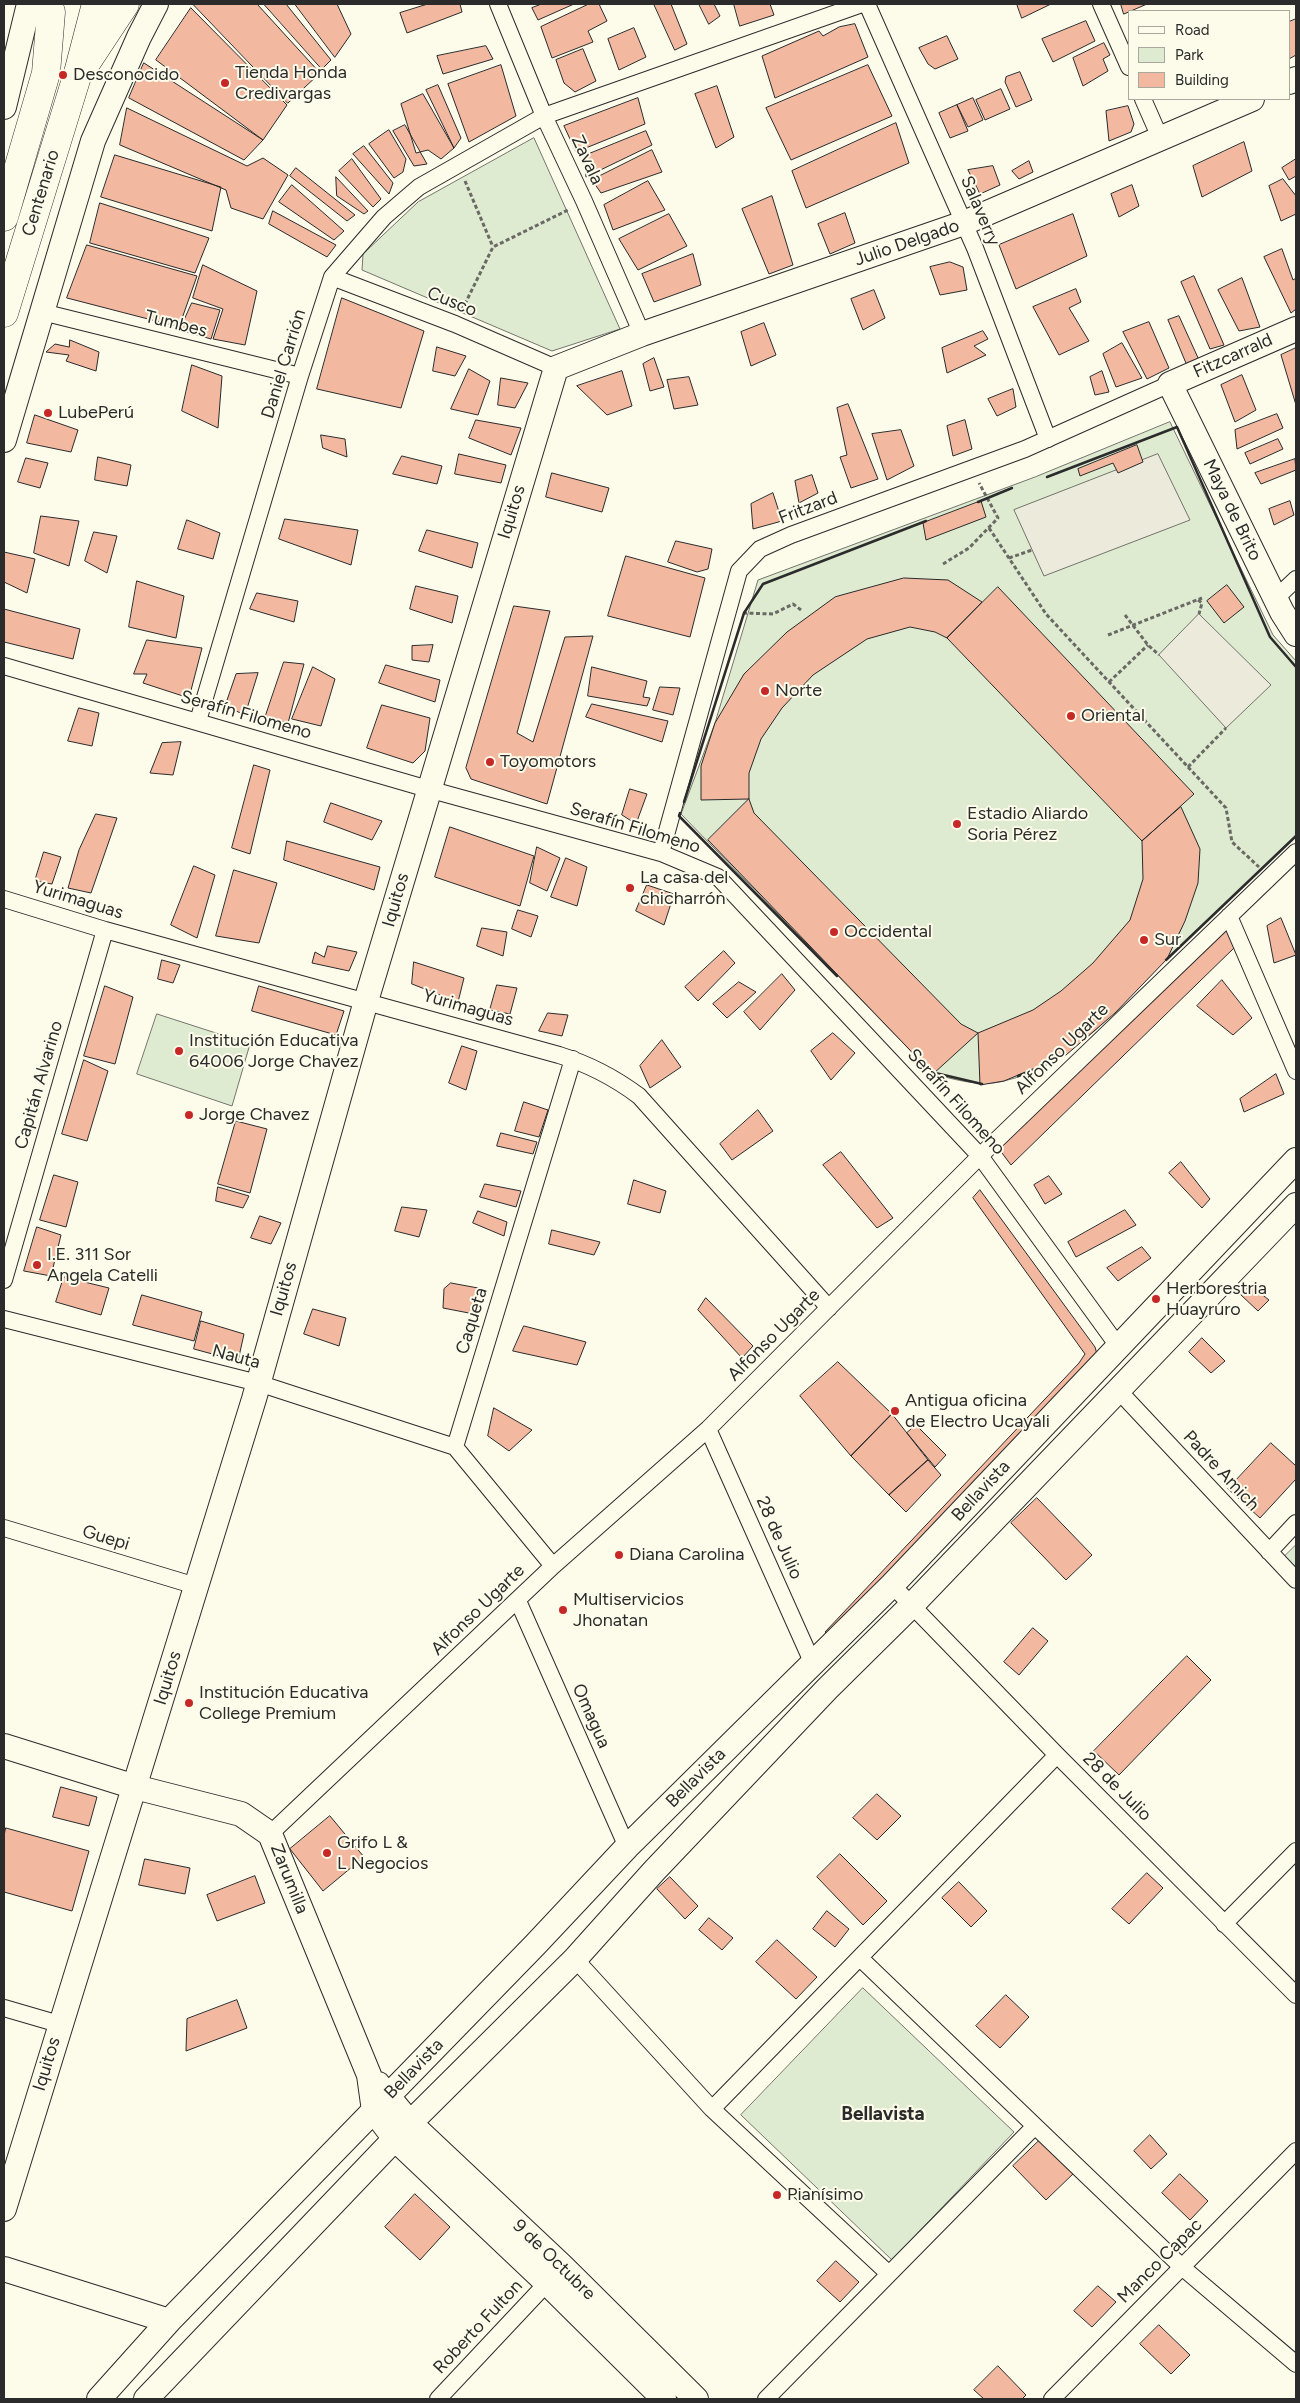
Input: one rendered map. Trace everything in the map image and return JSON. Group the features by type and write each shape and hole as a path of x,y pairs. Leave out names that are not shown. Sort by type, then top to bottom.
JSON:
{"highway":[{"path":"78,73 96,4"},
{"path":"78,73 125,4"},
{"name":"Centenario","path":"4,217 46,73 43,6"},
{"name":"Centenario","path":"4,313 78,73"}],"street":[{"path":"4,440 93,141 138,37 156,4"},
{"name":"Zavala","path":"498,4 544,116 584,201 642,334"},
{"name":"Daniel Carrión","path":"198,721 300,376 332,277 384,216 419,187 544,116 862,4"},
{"name":"Salaverry","path":"867,4 964,223 1048,438"},
{"path":"1101,4 1128,65"},
{"path":"4,107 43,6"},
{"path":"1143,100 1161,140"},
{"name":"Julio Delgado","path":"556,368 642,334 964,223 1161,140 1250,100"},
{"name":"Cusco","path":"332,277 455,324 556,368"},
{"name":"Tumbes","path":"42,312 300,376"},
{"name":"Fitzcarrald","path":"1170,384 1296,329"},
{"name":"Iquitos","path":"4,2208 59,2024 135,1787 258,1383 428,789 556,368"},
{"name":"Fritzard","path":"662,853 739,571 760,549 791,534 973,469 1170,384"},
{"name":"Maya de Brito","path":"1170,384 1276,598 1296,634"},
{"path":"1276,598 1296,579"},
{"name":"Serafín Filomeno","path":"4,666 428,789 662,853 718,877 980,1156 1118,1346"},
{"name":"Alfonso Ugarte","path":"270,1834 553,1566 708,1429 980,1156 1293,855"},
{"name":"Yurimaguas","path":"4,899 105,930 573,1059 621,1082 639,1096 829,1308"},
{"path":"1229,916 1296,1071"},
{"name":"Capitán Alvarino","path":"4,1280 105,930"},
{"name":"Caqueta","path":"455,1447 573,1059"},
{"name":"Bellavista","path":"99,2399 169,2321 382,2103 627,1847 892,1585 1296,1160"},
{"name":"Bellavista","path":"146,2399 402,2131 575,1959 660,1864 827,1689 912,1605 1117,1389 1136,1372 1296,1205"},
{"name":"Nauta","path":"4,1319 258,1383 455,1447"},
{"name":"Padre Amich","path":"1117,1389 1296,1580"},
{"name":"28 de Julio","path":"708,1429 813,1664"},
{"path":"455,1447 553,1566"},
{"path":"1269,1552 1296,1524"},
{"name":"Guepi","path":"4,1528 196,1586"},
{"name":"28 de Julio","path":"892,1585 1057,1755 1296,1995"},
{"name":"Omagua","path":"518,1601 627,1847"},
{"name":"Zarumilla","path":"4,1746 135,1787 240,1814 270,1834 369,2075 382,2103 402,2131"},
{"path":"712,2109 1057,1755"},
{"path":"1224,1924 1296,1851"},
{"path":"860,1958 1183,2268 1296,2364"},
{"path":"575,1959 712,2109 890,2274"},
{"path":"4,2008 59,2024"},
{"path":"766,2399 1035,2126"},
{"name":"9 de Octubre","path":"402,2131 547,2283 664,2399"},
{"name":"9 de Octubre","path":"402,2131 563,2267 696,2399"},
{"name":"Manco Capac","path":"1052,2399 1183,2268 1296,2151"},
{"path":"4,2269 169,2321"},
{"name":"Roberto Fulton","path":"438,2399 547,2283"}],"path":[{"path":"458,164 494,247"},
{"path":"455,324 494,247 584,201"},
{"path":"943,564 969,548 998,518 986,498 973,469"},
{"path":"990,528 1046,614 1226,808 1232,842 1262,870 1293,855"},
{"path":"1009,558 1032,550"},
{"path":"1108,635 1202,598"},
{"path":"1198,600 1202,603 1199,614"},
{"path":"726,618 744,613 773,614 793,604 801,610"},
{"path":"1126,615 1132,626 1159,655"},
{"path":"1109,682 1148,645"},
{"path":"1188,767 1226,728"}],"green space":[{"path":"534,138 620,329 552,351 362,270 363,254 418,202"},
{"name":"Estadio Aliardo Soria Pérez","path":"1170,422 1273,635 1296,661 1296,835 1168,958 1113,1014 1074,1048 1052,1062 1029,1073 995,1083 977,1083 933,1074 681,814 715,723 758,580 1035,477"},
{"path":"157,1014 250,1044 232,1106 137,1074"},
{"path":"1296,1545 1296,1572 1283,1558"},
{"path":"863,1988 1014,2132 892,2260 741,2115"}],"shaded area":[{"path":"1158,454 1190,520 1044,576 1014,510"},
{"path":"1199,614 1271,685 1226,728 1159,655"}],"building":[{"path":"193,4 257,4 320,73 288,103"},
{"path":"264,4 286,4 331,60 322,69"},
{"path":"295,4 337,4 351,34 335,57"},
{"path":"428,4 460,4 462,12 407,33 400,13"},
{"path":"542,4 574,4 538,20 532,8"},
{"path":"589,4 599,4 607,21 588,31 593,42 552,58 541,27"},
{"path":"654,4 671,4 687,44 675,50"},
{"path":"699,4 714,4 720,16 709,24"},
{"path":"734,4 770,4 774,15 740,26"},
{"path":"1017,4 1051,4 1022,18"},
{"path":"1121,4 1147,4 1133,10 1128,10 1128,12 1124,14"},
{"name":"Tienda Honda Credivargas","path":"191,8 287,105 263,140 156,60"},
{"path":"1296,19 1296,55 1290,58 1290,22"},
{"path":"1086,21 1095,41 1053,62 1042,39"},
{"path":"855,24 868,57 775,98 762,56 819,31 823,36 839,27"},
{"path":"634,28 646,57 619,70 608,39"},
{"path":"947,36 958,59 935,69 928,64 919,48"},
{"path":"1104,43 1110,55 1103,59 1108,71 1083,86 1073,58"},
{"path":"486,46 493,59 443,74 437,56"},
{"path":"583,49 596,81 575,92 564,83 556,60"},
{"path":"144,63 263,140 244,160 129,98"},
{"path":"501,65 516,116 469,142 448,84"},
{"path":"868,65 892,116 791,160 766,108"},
{"path":"1020,72 1032,100 1016,107 1005,82 1006,77"},
{"path":"438,85 461,138 454,148 426,90"},
{"path":"717,86 734,137 716,148 695,94"},
{"path":"1001,89 1010,109 985,120 976,100"},
{"path":"423,94 454,148 441,159 428,150 416,153 401,104"},
{"path":"638,98 645,124 576,152 564,126"},
{"path":"973,98 983,120 968,127 957,105"},
{"path":"957,105 968,131 950,138 939,113"},
{"path":"1128,106 1134,124 1131,132 1109,141 1106,111"},
{"path":"127,108 247,166 263,158 288,175 263,219 231,208 226,190 120,145"},
{"path":"896,123 909,163 806,208 792,171"},
{"path":"405,125 427,164 414,166 393,131"},
{"path":"389,130 406,159 403,172 394,178 369,144"},
{"path":"646,131 652,145 586,177 584,156"},
{"path":"1244,142 1252,171 1202,197 1193,166"},
{"path":"364,146 393,183 389,194 353,154"},
{"path":"652,150 662,172 601,193 592,180"},
{"path":"115,155 221,187 212,231 101,197"},
{"path":"352,159 381,199 373,207 339,171"},
{"path":"1296,159 1296,176 1289,180 1282,168"},
{"path":"1029,161 1033,172 1019,179 1012,171"},
{"path":"993,166 1000,185 980,194 968,170"},
{"path":"296,168 355,215 347,221 290,176"},
{"path":"336,177 368,211 364,214 337,196"},
{"path":"1283,179 1296,196 1296,214 1281,221 1269,186"},
{"path":"648,181 665,210 613,230 604,205"},
{"path":"292,185 344,231 334,240 279,202"},
{"path":"1132,185 1139,206 1119,217 1111,194"},
{"path":"772,196 793,265 769,274 742,209"},
{"path":"100,203 209,238 195,273 90,243"},
{"path":"273,211 336,245 327,257 269,224"},
{"path":"845,213 855,243 830,254 818,224"},
{"path":"669,214 687,246 638,270 619,239"},
{"path":"1073,214 1087,256 1016,289 999,245"},
{"path":"87,245 197,276 179,327 67,298"},
{"path":"1282,249 1293,280 1296,278 1296,309 1291,313 1264,257"},
{"path":"693,254 701,285 654,302 642,274"},
{"path":"950,262 963,267 967,290 940,295 930,267"},
{"path":"203,265 257,291 245,345 213,339 223,309 193,298"},
{"path":"1194,276 1224,345 1210,349 1181,282"},
{"path":"1242,278 1260,327 1239,331 1218,290"},
{"path":"1076,289 1081,302 1069,308 1089,341 1059,355 1033,307"},
{"path":"874,290 885,318 863,330 851,299"},
{"path":"342,298 424,331 401,408 317,389"},
{"path":"192,303 220,310 211,339 180,330"},
{"path":"1179,316 1199,360 1188,368 1168,320"},
{"path":"1149,322 1169,368 1147,379 1123,332"},
{"path":"764,323 776,355 751,366 741,332"},
{"path":"983,331 988,339 974,346 986,355 947,373 942,348"},
{"path":"70,340 99,352 96,371 66,361 69,355 46,352 55,344 69,347"},
{"path":"1122,343 1142,378 1116,387 1103,354"},
{"path":"437,347 466,356 455,376 433,371"},
{"path":"1296,348 1296,405 1281,355"},
{"path":"654,358 664,387 650,391 643,364"},
{"path":"192,365 222,376 218,428 182,411"},
{"path":"469,369 490,381 478,415 451,409"},
{"path":"622,371 632,406 607,415 577,386"},
{"path":"1102,371 1109,392 1095,395 1090,377"},
{"path":"1242,375 1256,410 1235,422 1221,385"},
{"path":"689,377 698,405 674,409 667,380"},
{"path":"501,378 528,383 515,408 498,405"},
{"path":"1013,389 1016,407 997,416 988,399"},
{"path":"848,404 878,479 851,488 840,457 847,455 837,408"},
{"path":"1277,414 1283,428 1237,449 1235,430"},
{"path":"35,415 78,430 71,452 27,443"},
{"path":"476,420 521,428 511,455 469,438"},
{"path":"965,420 972,449 953,456 947,426"},
{"path":"901,430 914,466 887,480 872,434"},
{"path":"321,435 345,439 347,457 323,448"},
{"path":"1278,439 1283,449 1250,464 1245,453"},
{"path":"1137,445 1143,462 1118,473 1113,463 1080,476 1078,469"},
{"path":"459,454 506,465 501,483 455,474"},
{"path":"402,456 442,466 437,484 393,474"},
{"path":"98,457 131,465 127,486 95,480"},
{"path":"26,458 48,463 40,488 18,482"},
{"path":"1295,459 1296,470 1261,484 1255,473"},
{"path":"552,473 609,488 602,512 546,497"},
{"path":"812,475 818,493 799,503 795,481"},
{"path":"773,493 782,521 753,529 751,504"},
{"path":"981,501 986,517 926,540 923,523"},
{"path":"1290,501 1294,515 1274,525 1269,509"},
{"path":"41,516 79,521 69,566 34,553"},
{"path":"285,519 358,530 351,565 279,539"},
{"path":"187,520 220,533 213,559 178,549"},
{"path":"427,530 478,543 472,568 419,551"},
{"path":"94,532 117,536 107,573 85,561"},
{"path":"676,541 712,549 708,569 697,572 668,562"},
{"path":"4,552 35,559 27,593 4,582"},
{"path":"626,556 705,578 690,637 608,616"},
{"name":"Norte","path":"904,578 948,580 982,602 947,638 935,632 910,627 867,639 813,675 782,708 761,739 749,773 749,799 701,800 701,766 715,723 744,674 787,632 835,597"},
{"path":"137,581 184,596 176,638 129,627"},
{"path":"1227,585 1244,607 1224,623 1207,601"},
{"path":"416,586 458,596 452,623 410,609"},
{"name":"Oriental","path":"998,587 1194,794 1142,841 947,638"},
{"path":"257,593 298,601 294,622 250,609"},
{"path":"514,606 550,611 517,733 533,742 565,637 593,636 547,804 471,779 466,768"},
{"path":"4,609 80,629 73,659 4,642"},
{"path":"147,640 202,648 189,698 143,683 147,674 134,674"},
{"path":"433,645 429,662 412,660 412,646"},
{"path":"284,662 304,664 288,723 265,718"},
{"path":"386,665 440,680 435,702 379,683"},
{"path":"313,667 335,679 321,726 292,719"},
{"path":"592,667 647,681 643,697 650,698 647,706 588,696"},
{"path":"258,673 245,715 225,706 236,674"},
{"path":"660,687 680,688 673,715 653,710"},
{"path":"592,704 668,721 662,742 586,717"},
{"path":"382,705 430,718 425,751 413,763 367,748"},
{"path":"79,708 99,713 92,746 68,741"},
{"path":"181,742 173,775 150,773 162,743"},
{"path":"254,765 270,770 250,854 232,848"},
{"path":"630,789 647,794 636,824 622,815"},
{"name":"Occidental","path":"749,799 754,813 961,1024 978,1033 933,1074 708,840"},
{"path":"331,803 382,821 372,840 324,822"},
{"name":"Sur","path":"1181,807 1200,849 1198,883 1185,921 1167,959 1115,1013 1066,1055 1004,1081 980,1085 978,1033 1033,1010 1061,991 1093,963 1130,920 1143,879 1142,841"},
{"path":"96,814 117,818 91,893 68,888 79,850"},
{"path":"450,827 534,856 520,906 435,877"},
{"path":"287,841 380,867 374,890 284,860"},
{"path":"537,847 560,858 547,891 530,883"},
{"path":"44,852 61,857 52,884 35,881"},
{"path":"566,858 587,867 577,906 551,897"},
{"path":"194,866 215,875 197,938 171,925"},
{"path":"234,870 277,883 259,943 216,936"},
{"path":"647,885 674,894 664,925 636,911"},
{"path":"518,910 538,916 531,937 512,929"},
{"path":"1281,918 1296,955 1274,963 1267,926"},
{"path":"482,928 507,932 503,956 477,946"},
{"path":"1227,930 1235,947 1011,1165 999,1149"},
{"path":"328,946 357,952 349,971 312,963 315,952 324,957"},
{"path":"724,951 735,963 698,1001 685,987"},
{"path":"162,960 180,965 173,983 158,979"},
{"path":"414,962 464,978 458,1002 412,984"},
{"path":"782,974 795,990 760,1030 744,1012"},
{"path":"1222,980 1252,1018 1233,1035 1197,1006"},
{"path":"739,982 756,992 727,1018 713,1004"},
{"path":"497,985 517,988 510,1014 490,1010"},
{"path":"105,986 133,997 115,1064 84,1056"},
{"path":"259,986 344,1011 336,1035 252,1011"},
{"path":"548,1013 568,1015 562,1036 539,1031"},
{"path":"833,1033 855,1053 831,1080 811,1051"},
{"path":"662,1040 681,1067 650,1088 640,1066"},
{"path":"462,1046 477,1051 466,1090 449,1083"},
{"path":"84,1060 108,1071 87,1141 62,1134"},
{"path":"1276,1074 1284,1094 1244,1112 1240,1099"},
{"path":"524,1102 548,1110 539,1137 515,1131"},
{"path":"758,1110 773,1131 732,1160 720,1144"},
{"path":"236,1121 267,1129 250,1193 218,1184"},
{"path":"501,1133 537,1142 533,1154 497,1146"},
{"path":"841,1152 893,1218 877,1228 823,1165"},
{"path":"1181,1162 1210,1199 1202,1208 1169,1173"},
{"path":"54,1175 78,1182 66,1227 40,1220"},
{"path":"1049,1176 1062,1194 1045,1204 1034,1185"},
{"path":"634,1180 666,1191 660,1213 628,1204"},
{"path":"485,1184 521,1191 516,1207 480,1197"},
{"path":"218,1187 249,1196 243,1208 216,1201"},
{"path":"980,1190 1095,1347 1098,1358 833,1640 825,1632 1079,1363 1085,1354 973,1198"},
{"path":"402,1207 427,1210 419,1237 395,1231"},
{"path":"1125,1210 1136,1225 1076,1257 1068,1242"},
{"path":"478,1211 507,1222 504,1236 473,1223"},
{"path":"260,1216 281,1223 271,1244 251,1238"},
{"path":"37,1227 61,1235 51,1276 24,1271"},
{"path":"552,1230 600,1242 594,1255 549,1244"},
{"path":"1142,1247 1151,1258 1118,1281 1107,1268"},
{"path":"64,1277 109,1288 101,1315 56,1302"},
{"path":"451,1283 478,1288 474,1314 443,1308 444,1289"},
{"path":"1250,1285 1269,1300 1258,1311 1241,1295"},
{"path":"142,1295 202,1312 194,1341 133,1325"},
{"path":"706,1298 753,1346 742,1358 698,1310"},
{"path":"313,1309 346,1318 339,1346 304,1334"},
{"path":"201,1321 244,1334 238,1361 194,1349"},
{"path":"524,1326 586,1342 577,1365 513,1351"},
{"path":"1202,1338 1225,1361 1211,1373 1189,1352"},
{"path":"838,1362 892,1414 851,1456 800,1396"},
{"path":"494,1408 532,1430 509,1451 488,1436"},
{"path":"892,1414 928,1460 889,1495 851,1456"},
{"path":"916,1425 946,1455 935,1467 907,1433"},
{"path":"1271,1443 1296,1466 1296,1479 1260,1518 1228,1489"},
{"path":"928,1460 941,1475 906,1512 889,1495"},
{"path":"1037,1498 1092,1555 1066,1580 1011,1523"},
{"path":"1033,1628 1048,1641 1019,1675 1004,1662"},
{"path":"1187,1656 1211,1680 1119,1775 1094,1751"},
{"path":"61,1787 97,1797 89,1826 53,1817"},
{"path":"877,1794 901,1816 877,1840 853,1818"},
{"name":"Grifo L & L Negocios","path":"330,1816 364,1857 323,1891 290,1849"},
{"path":"6,1828 89,1851 72,1911 4,1892 4,1836"},
{"path":"840,1854 887,1901 863,1925 817,1877"},
{"path":"145,1859 190,1868 185,1894 139,1885"},
{"path":"1147,1873 1163,1888 1129,1924 1112,1909"},
{"path":"255,1876 265,1903 217,1921 207,1895"},
{"path":"670,1877 698,1906 685,1919 657,1889"},
{"path":"959,1882 987,1911 971,1927 942,1898"},
{"path":"827,1911 849,1929 835,1947 813,1929"},
{"path":"709,1918 733,1938 722,1950 699,1930"},
{"path":"777,1940 817,1977 796,1999 756,1962"},
{"path":"1006,1995 1029,2017 1000,2048 976,2026"},
{"path":"237,2000 247,2028 186,2051 187,2019"},
{"path":"1150,2135 1167,2154 1151,2169 1134,2151"},
{"path":"1042,2138 1075,2172 1046,2200 1013,2166"},
{"path":"1180,2174 1208,2201 1190,2220 1162,2193"},
{"path":"415,2194 450,2227 420,2260 385,2227"},
{"path":"836,2261 859,2282 840,2302 817,2281"},
{"path":"1098,2286 1116,2302 1092,2327 1074,2311"},
{"path":"1159,2325 1190,2355 1171,2374 1140,2344"},
{"path":"998,2366 1026,2395 1022,2399 984,2399 974,2390"}],"wall":[{"path":"1047,477 1177,427 1270,637 1296,667"},
{"path":"978,502 1012,488"},
{"path":"684,802 744,613 763,584 926,521"},
{"path":"680,813 679,816 837,976"},
{"path":"1166,960 1296,836"},
{"path":"1018,1076 1044,1066"},
{"path":"931,1072 982,1084"}],"place":[{"name":"Desconocido","path":"63,75"},
{"name":"Tienda Honda Credivargas","path":"225,83"},
{"name":"LubePerú","path":"48,413"},
{"name":"Norte","path":"765,691"},
{"name":"Oriental","path":"1071,716"},
{"name":"Toyomotors","path":"490,762"},
{"name":"Estadio Aliardo Soria Pérez","path":"957,824"},
{"name":"La casa del chicharrón","path":"630,888"},
{"name":"Occidental","path":"834,932"},
{"name":"Sur","path":"1144,940"},
{"name":"Institución Educativa 64006 Jorge Chavez","path":"179,1051"},
{"name":"Jorge Chavez","path":"189,1115"},
{"name":"I.E. 311 Sor Angela Catelli","path":"37,1265"},
{"name":"Herborestria Huayruro","path":"1156,1299"},
{"name":"Antigua oficina de Electro Ucayali","path":"895,1411"},
{"name":"Diana Carolina","path":"619,1555"},
{"name":"Multiservicios Jhonatan","path":"563,1610"},
{"name":"Institución Educativa College Premium","path":"189,1703"},
{"name":"Grifo L & L Negocios","path":"327,1853"},
{"name":"Pianísimo","path":"777,2195"}],"district":[{"name":"Bellavista","path":"883,2114"}]}
